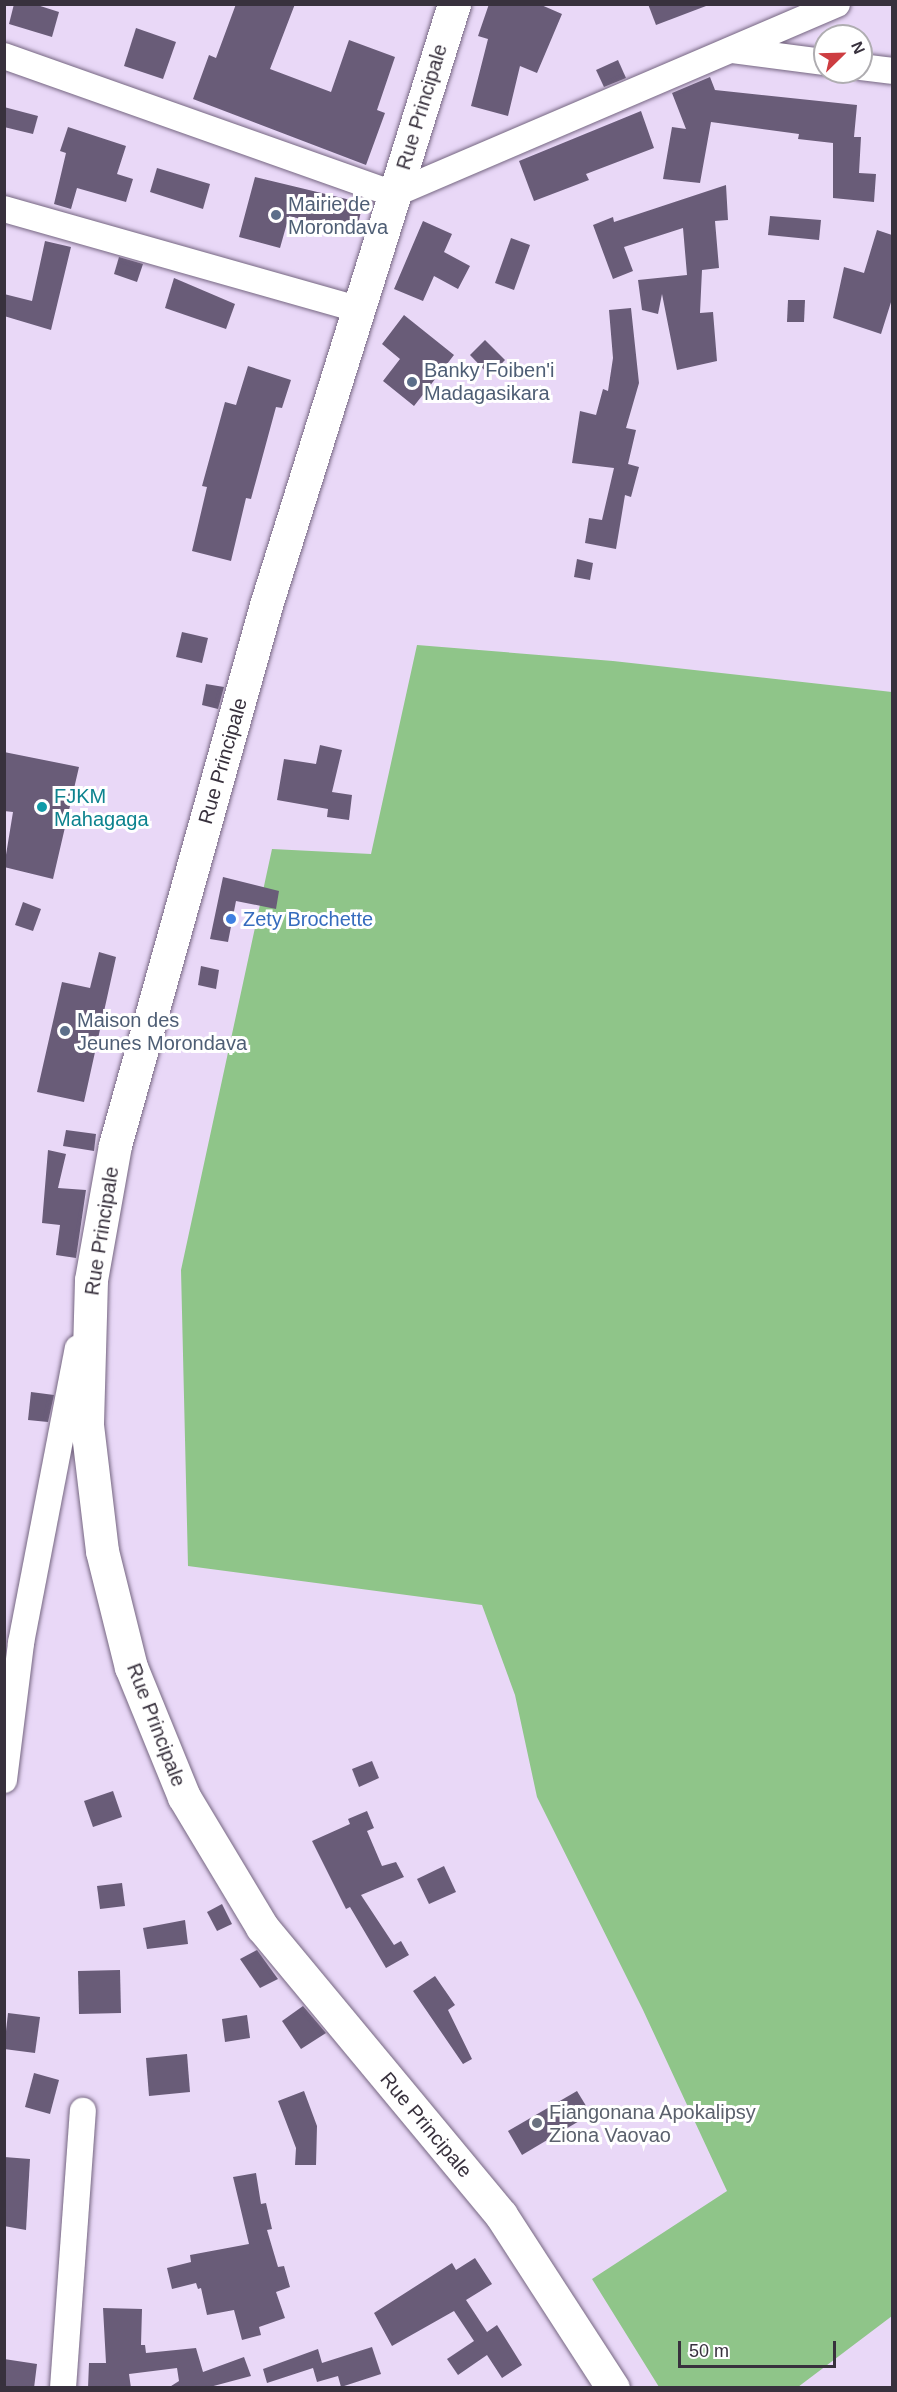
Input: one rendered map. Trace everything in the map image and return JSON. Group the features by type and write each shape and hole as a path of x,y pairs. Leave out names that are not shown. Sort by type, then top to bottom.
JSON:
{"main road":[{"name":"Rue Principale","path":"454,4 266,604 119,1133 91,1280 87,1425 102,1551 131,1667 184,1797 262,1927 501,2215 613,2388"}],"street":[{"path":"4,56 394,194 837,4"},
{"path":"731,50 813,60"},
{"path":"873,69 892,71"},
{"path":"4,209 357,309"},
{"path":"4,1780 21,1643 91,1280"},
{"path":"63,2388 83,2112"}],"green space":[{"path":"417,645 613,661 892,692 892,2316 798,2387 659,2387 592,2279 727,2191 643,2010 537,1797 515,1695 482,1605 188,1566 181,1270 272,849 371,854"}],"building":[{"path":"14,4 34,4 59,12 52,37 9,24"},
{"path":"236,4 295,4 270,69 331,92 349,40 395,57 377,110 385,113 366,165 193,99 209,55 216,58"},
{"path":"489,4 539,4 562,14 537,73 520,66 508,116 471,106 488,39 478,36"},
{"path":"648,4 706,4 706,6 656,25"},
{"path":"136,28 176,42 163,79 124,66"},
{"path":"618,60 626,78 604,87 596,70"},
{"path":"710,77 715,90 857,105 854,137 861,137 859,173 876,174 874,202 833,198 833,143 798,139 799,134 711,122 700,183 663,179 672,127 686,129 672,93"},
{"path":"4,107 38,116 33,134 4,127"},
{"path":"641,111 654,148 586,174 589,180 534,201 519,161"},
{"path":"68,127 126,146 117,174 133,179 126,202 77,188 71,209 54,204 66,153 60,151"},
{"path":"157,168 210,184 203,209 150,192"},
{"path":"255,177 363,203 356,233 289,216 280,248 239,237"},
{"path":"726,185 728,220 715,221 719,268 702,270 700,313 713,312 717,361 677,370 662,294 658,314 642,310 638,280 687,275 683,228 624,247 633,271 613,279 593,225 613,217 614,222"},
{"path":"770,216 821,220 819,240 768,235"},
{"path":"423,221 452,234 444,252 470,266 458,289 434,276 423,301 394,289"},
{"path":"877,230 892,235 892,299 881,334 833,318 844,267 864,273"},
{"path":"511,238 530,245 514,290 495,283"},
{"path":"45,241 71,247 51,330 4,316 4,294 32,301"},
{"path":"119,257 143,264 137,282 114,274"},
{"path":"174,278 235,304 226,329 165,308"},
{"path":"788,300 805,300 804,322 787,322"},
{"path":"631,308 639,383 626,428 636,430 628,464 639,467 631,497 625,495 616,549 585,543 589,518 602,520 614,468 572,463 580,411 596,415 603,389 608,391 613,358 609,310"},
{"path":"404,315 454,355 414,406 383,381 400,359 382,344"},
{"path":"485,340 505,360 490,376 470,355"},
{"path":"248,366 291,380 282,408 276,407 251,499 246,498 231,561 192,551 207,487 202,486 225,402 236,405"},
{"path":"577,559 593,563 590,580 574,577"},
{"path":"182,632 208,638 202,663 176,657"},
{"path":"206,684 224,687 218,709 202,705"},
{"path":"320,745 342,750 332,792 352,795 349,820 327,817 328,809 277,800 284,759 316,764"},
{"name":"FJKM Mahagaga","path":"4,752 79,767 53,879 4,867 13,812 4,811"},
{"path":"223,877 279,891 276,909 236,901 228,942 210,939"},
{"path":"23,902 41,909 33,931 15,925"},
{"path":"99,952 116,957 84,1102 37,1092 62,982 90,988"},
{"path":"201,966 219,970 216,989 198,985"},
{"path":"66,1130 96,1134 94,1151 63,1146"},
{"path":"48,1150 66,1154 58,1188 86,1190 76,1258 56,1255 60,1225 42,1223"},
{"path":"31,1392 54,1395 48,1422 28,1420"},
{"path":"372,1761 379,1778 359,1787 352,1769"},
{"path":"113,1791 122,1817 93,1827 84,1801"},
{"path":"367,1811 374,1828 367,1831 382,1866 396,1862 404,1877 361,1895 394,1945 401,1941 409,1955 386,1968 350,1907 346,1909 312,1841 350,1824 348,1819"},
{"path":"444,1866 456,1892 429,1904 417,1879"},
{"path":"122,1883 125,1906 100,1909 97,1886"},
{"path":"222,1904 232,1924 217,1931 207,1912"},
{"path":"185,1920 188,1944 147,1949 143,1928"},
{"path":"257,1950 278,1979 260,1988 240,1959"},
{"path":"120,1970 121,2013 79,2014 78,1971"},
{"path":"435,1976 455,2005 448,2010 472,2059 463,2064 413,1991"},
{"path":"303,2006 326,2033 301,2049 282,2021"},
{"path":"8,2013 40,2017 35,2053 4,2049"},
{"path":"247,2015 250,2038 225,2042 222,2019"},
{"path":"187,2054 190,2092 149,2096 146,2058"},
{"path":"34,2073 59,2080 50,2114 25,2107"},
{"path":"304,2091 317,2126 316,2165 295,2165 296,2148 278,2101"},
{"path":"577,2091 591,2114 522,2155 508,2131"},
{"path":"4,2157 30,2159 26,2230 4,2226"},
{"path":"256,2173 261,2204 266,2203 272,2229 267,2230 278,2267 284,2266 290,2287 276,2292 285,2318 259,2327 261,2335 242,2340 234,2310 207,2315 201,2288 198,2289 196,2283 172,2289 167,2268 191,2262 190,2255 249,2244 233,2177"},
{"path":"475,2258 492,2284 466,2300 487,2332 497,2325 522,2365 502,2378 487,2355 458,2375 447,2359 474,2341 454,2311 392,2346 374,2313 452,2263 456,2270"},
{"path":"103,2308 142,2309 141,2345 145,2345 146,2353 196,2348 203,2372 244,2357 251,2376 206,2388 168,2388 179,2381 177,2368 129,2374 131,2388 88,2388 89,2363 106,2363"},
{"path":"372,2347 381,2374 341,2387 338,2376 317,2382 313,2368 267,2383 263,2369 318,2349 322,2363"},
{"path":"4,2359 37,2364 34,2388 4,2388"}],"place":[{"name":"Mairie de Morondava","path":"276,215"},
{"name":"Banky Foiben'i Madagasikara","path":"412,382"},
{"name":"FJKM Mahagaga","path":"42,807"},
{"name":"Zety Brochette","path":"231,919"},
{"name":"Maison des Jeunes Morondava","path":"65,1031"},
{"name":"Fiangonana Apokalipsy Ziona Vaovao","path":"537,2123"}]}
